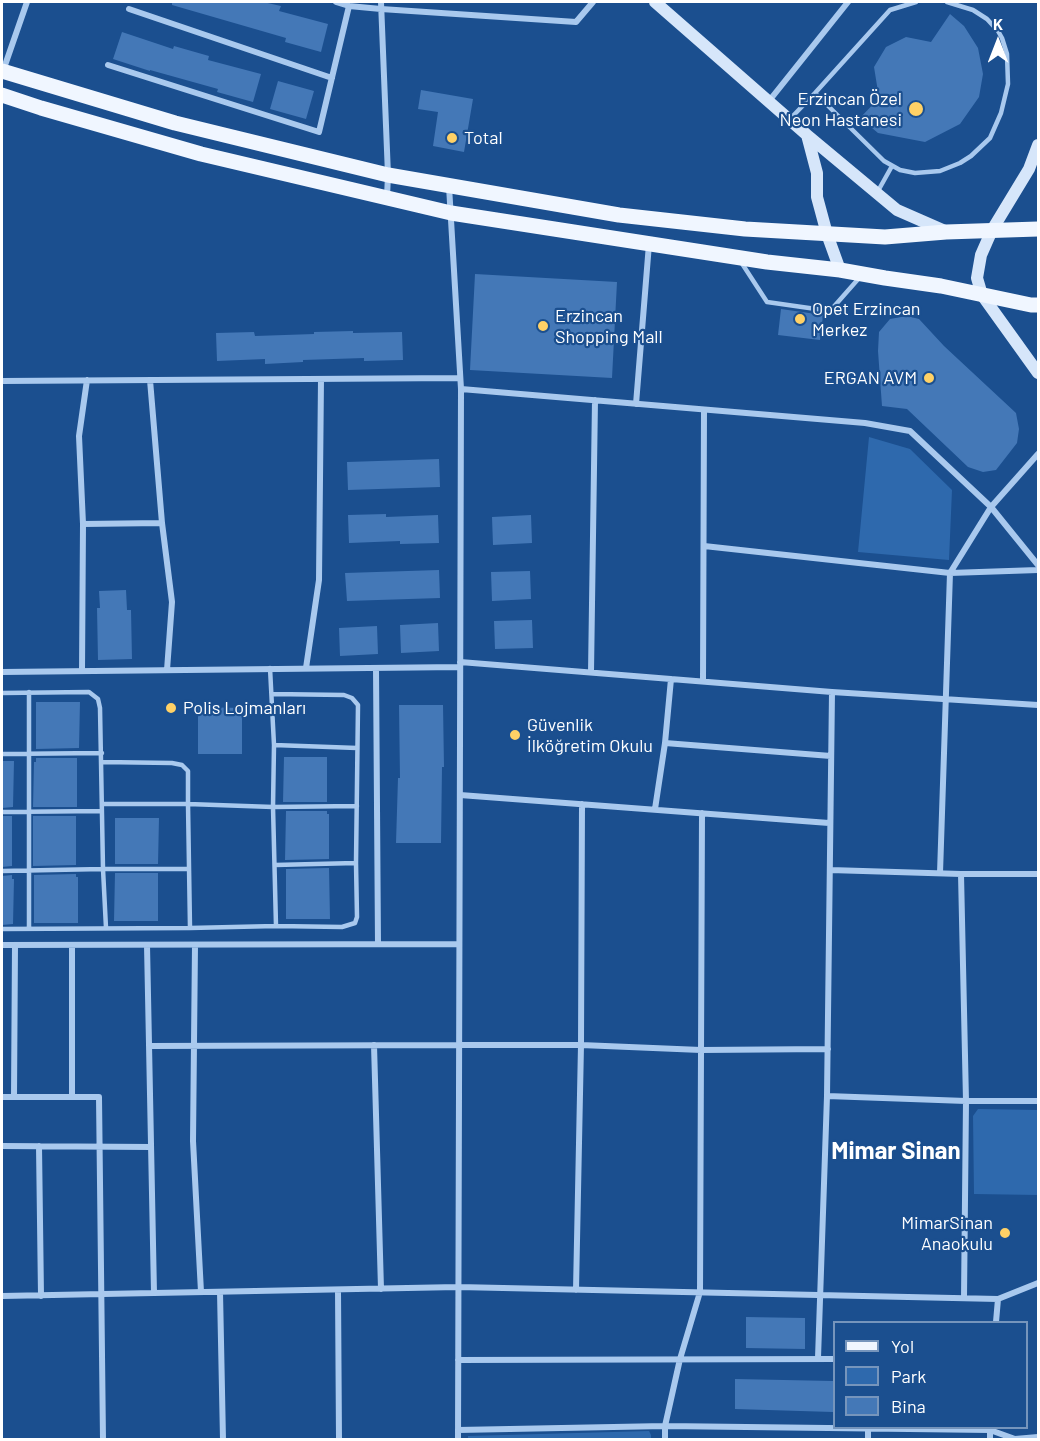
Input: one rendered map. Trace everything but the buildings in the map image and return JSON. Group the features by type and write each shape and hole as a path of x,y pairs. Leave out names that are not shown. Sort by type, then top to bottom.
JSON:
{"main road":[{"path":"655,2 897,210 946,232"},
{"path":"2,71 175,123 388,175 619,214 745,229 885,237 946,232 1038,229"},
{"path":"2,95 201,154 451,213 737,257 840,270 941,286 1038,305"},
{"path":"807,135 817,173 817,197 840,270"},
{"path":"1038,146 1029,169 992,230 981,255 977,278 982,295 1038,373"}],"street":[{"path":"2,71 27,2"},
{"path":"336,2 349,6 381,5 576,22 593,2"},
{"path":"769,101 848,2"},
{"path":"381,5 387,198"},
{"path":"108,65 319,132 349,6"},
{"path":"129,9 332,78"},
{"path":"449,186 461,389 458,1440"},
{"path":"636,404 649,244"},
{"path":"2,381 460,378"},
{"path":"306,668 319,580 321,379"},
{"path":"82,671 83,524 79,436 87,380"},
{"path":"150,380 162,523 172,602 166,670"},
{"path":"461,389 865,423 910,431 991,507 1038,566"},
{"path":"591,672 595,400"},
{"path":"703,681 704,410"},
{"path":"940,873 950,573 991,507 1038,454"},
{"path":"83,524 162,523"},
{"path":"704,546 950,573 1038,570"},
{"path":"2,672 376,668 460,664 1038,705"},
{"path":"376,668 378,944"},
{"path":"655,809 665,743 671,679"},
{"path":"818,1358 828,1049 832,692"},
{"path":"665,743 831,756"},
{"path":"460,795 829,823"},
{"path":"576,1290 581,1045 582,804"},
{"path":"665,1440 665,1426 680,1359 700,1292 702,813"},
{"path":"830,870 1038,874"},
{"path":"961,874 966,1101 964,1298"},
{"path":"2,945 459,944"},
{"path":"14,1097 15,945"},
{"path":"72,945 72,1097"},
{"path":"147,945 154,1293"},
{"path":"195,945 193,1142 201,1292"},
{"path":"374,1045 381,1289"},
{"path":"149,1046 581,1045 701,1050 828,1049"},
{"path":"827,1096 1038,1101"},
{"path":"2,1097 99,1097 103,1440"},
{"path":"2,1146 151,1147"},
{"path":"39,1146 41,1296"},
{"path":"2,1296 458,1287 998,1299 1038,1283"},
{"path":"338,1290 339,1440"},
{"path":"220,1292 223,1440"},
{"path":"996,1321 998,1299"},
{"path":"458,1360 833,1359"},
{"path":"458,1430 665,1426 833,1428"},
{"path":"990,1440 990,1429 1015,1439 1038,1437"}],"lane":[{"path":"790,119 890,10 916,2"},
{"path":"816,93 884,161 907,172 940,171 960,163 976,152 990,138 1002,113 1008,84 1007,54 1002,38 993,24 980,14 947,2"},
{"path":"877,193 892,166"},
{"path":"737,257 767,302 830,311 862,274"},
{"path":"270,668 274,745 276,926"},
{"path":"29,692 29,928"},
{"path":"2,693 89,692 98,699 102,753 106,928"},
{"path":"2,929 342,927 355,923 357,916 358,705 352,698 344,695 272,694"},
{"path":"274,745 357,748"},
{"path":"2,754 102,753"},
{"path":"102,762 172,763 182,765 188,771 190,928"},
{"path":"102,804 357,806"},
{"path":"2,812 102,811"},
{"path":"275,865 356,863"},
{"path":"2,872 189,869"}],"green space":[{"path":"869,437 910,449 952,490 949,560 858,552"},
{"path":"978,1109 1038,1110 1038,1195 974,1194 973,1116"},
{"path":"649,1431 651,1439 468,1439 468,1436"}],"place":[{"name":"Erzincan Özel Neon Hastanesi","path":"916,109"},
{"name":"Total","path":"452,138"},
{"name":"Opet Erzincan Merkez","path":"800,319"},
{"name":"Erzincan Shopping Mall","path":"543,326"},
{"name":"ERGAN AVM","path":"929,378"},
{"name":"Polis Lojmanları","path":"171,708"},
{"name":"Güvenlik İlköğretim Okulu","path":"515,735"},
{"name":"MimarSinan Anaokulu","path":"1005,1233"}],"district":[{"name":"Mimar Sinan","path":"896,1151"}]}
